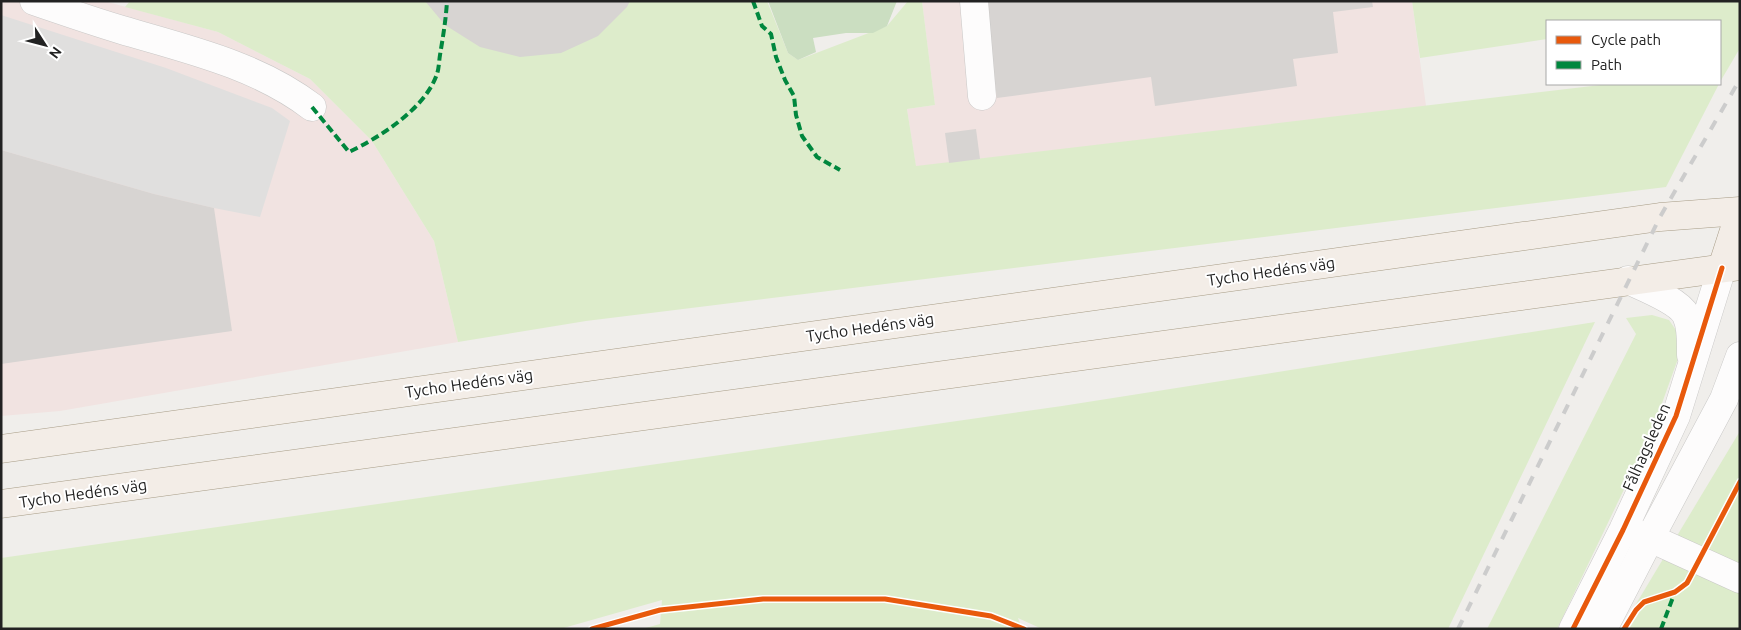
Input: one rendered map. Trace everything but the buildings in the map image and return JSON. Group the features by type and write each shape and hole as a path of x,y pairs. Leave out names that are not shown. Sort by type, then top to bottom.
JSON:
{"main road":[{"name":"Fålhagsleden","path":"1731,267 1740,212"},
{"name":"Tycho Hedéns väg","path":"1,449 1660,217 1740,212"},
{"name":"Tycho Hedéns väg","path":"1,504 1731,267"}],"street":[{"path":"34,1 120,29 187,48 252,71 298,96 312,107"},
{"path":"974,1 982,96"},
{"name":"Fålhagsleden","path":"1573,629 1623,530 1676,416 1692,366 1731,267"},
{"path":"1628,280 1668,299 1686,314 1691,335 1692,366"},
{"path":"1603,629 1724,399 1740,356"},
{"path":"1623,530 1650,538 1740,579"}],"shaded area":[{"path":"1,1 104,1 218,32 310,79 372,141 434,241 458,342 60,411 1,416"},
{"path":"922,1 1412,1 1426,106 916,167 907,109 935,105"},
{"path":"1,15 166,68 272,108 290,121 260,217 154,194 1,150"}],"green space":[{"path":"130,1 767,1 788,53 798,60 887,26 908,1 922,1 935,105 907,109 916,166 1601,85 1718,85 1666,187 586,321 458,342 434,241 372,141 310,79 218,32 125,7"},
{"path":"768,1 897,1 887,26 873,33 846,33 813,38 816,52 798,60 788,53"},
{"path":"1412,1 1740,1 1740,48 1721,80 1721,20 1546,20 1546,39 1420,58"},
{"path":"1652,315 1669,320 1684,342 1652,431 1557,629 1487,629 1636,334 1626,318"},
{"path":"1595,322 1448,629 1042,629 1018,618 1022,629 642,629 660,624 662,600 560,629 1,629 1,558 1062,406"},
{"path":"1740,431 1740,629 1623,629 1636,604"}],"railway":[{"path":"1458,629 1660,217 1740,79"}],"marked path":[{"path":"312,107 349,152 387,130 400,120 423,99 437,74 447,1"},
{"path":"753,1 762,26 771,34 776,57 794,96 796,115 802,136 817,157 840,170"},
{"path":"1661,629 1675,592"}],"cycle path":[{"path":"1573,629 1623,530 1676,416 1722,268"},
{"path":"1624,629 1636,610 1644,602 1675,592 1687,583 1740,482"},
{"path":"592,629 660,610 763,599 885,599 991,616 1024,629"}]}
